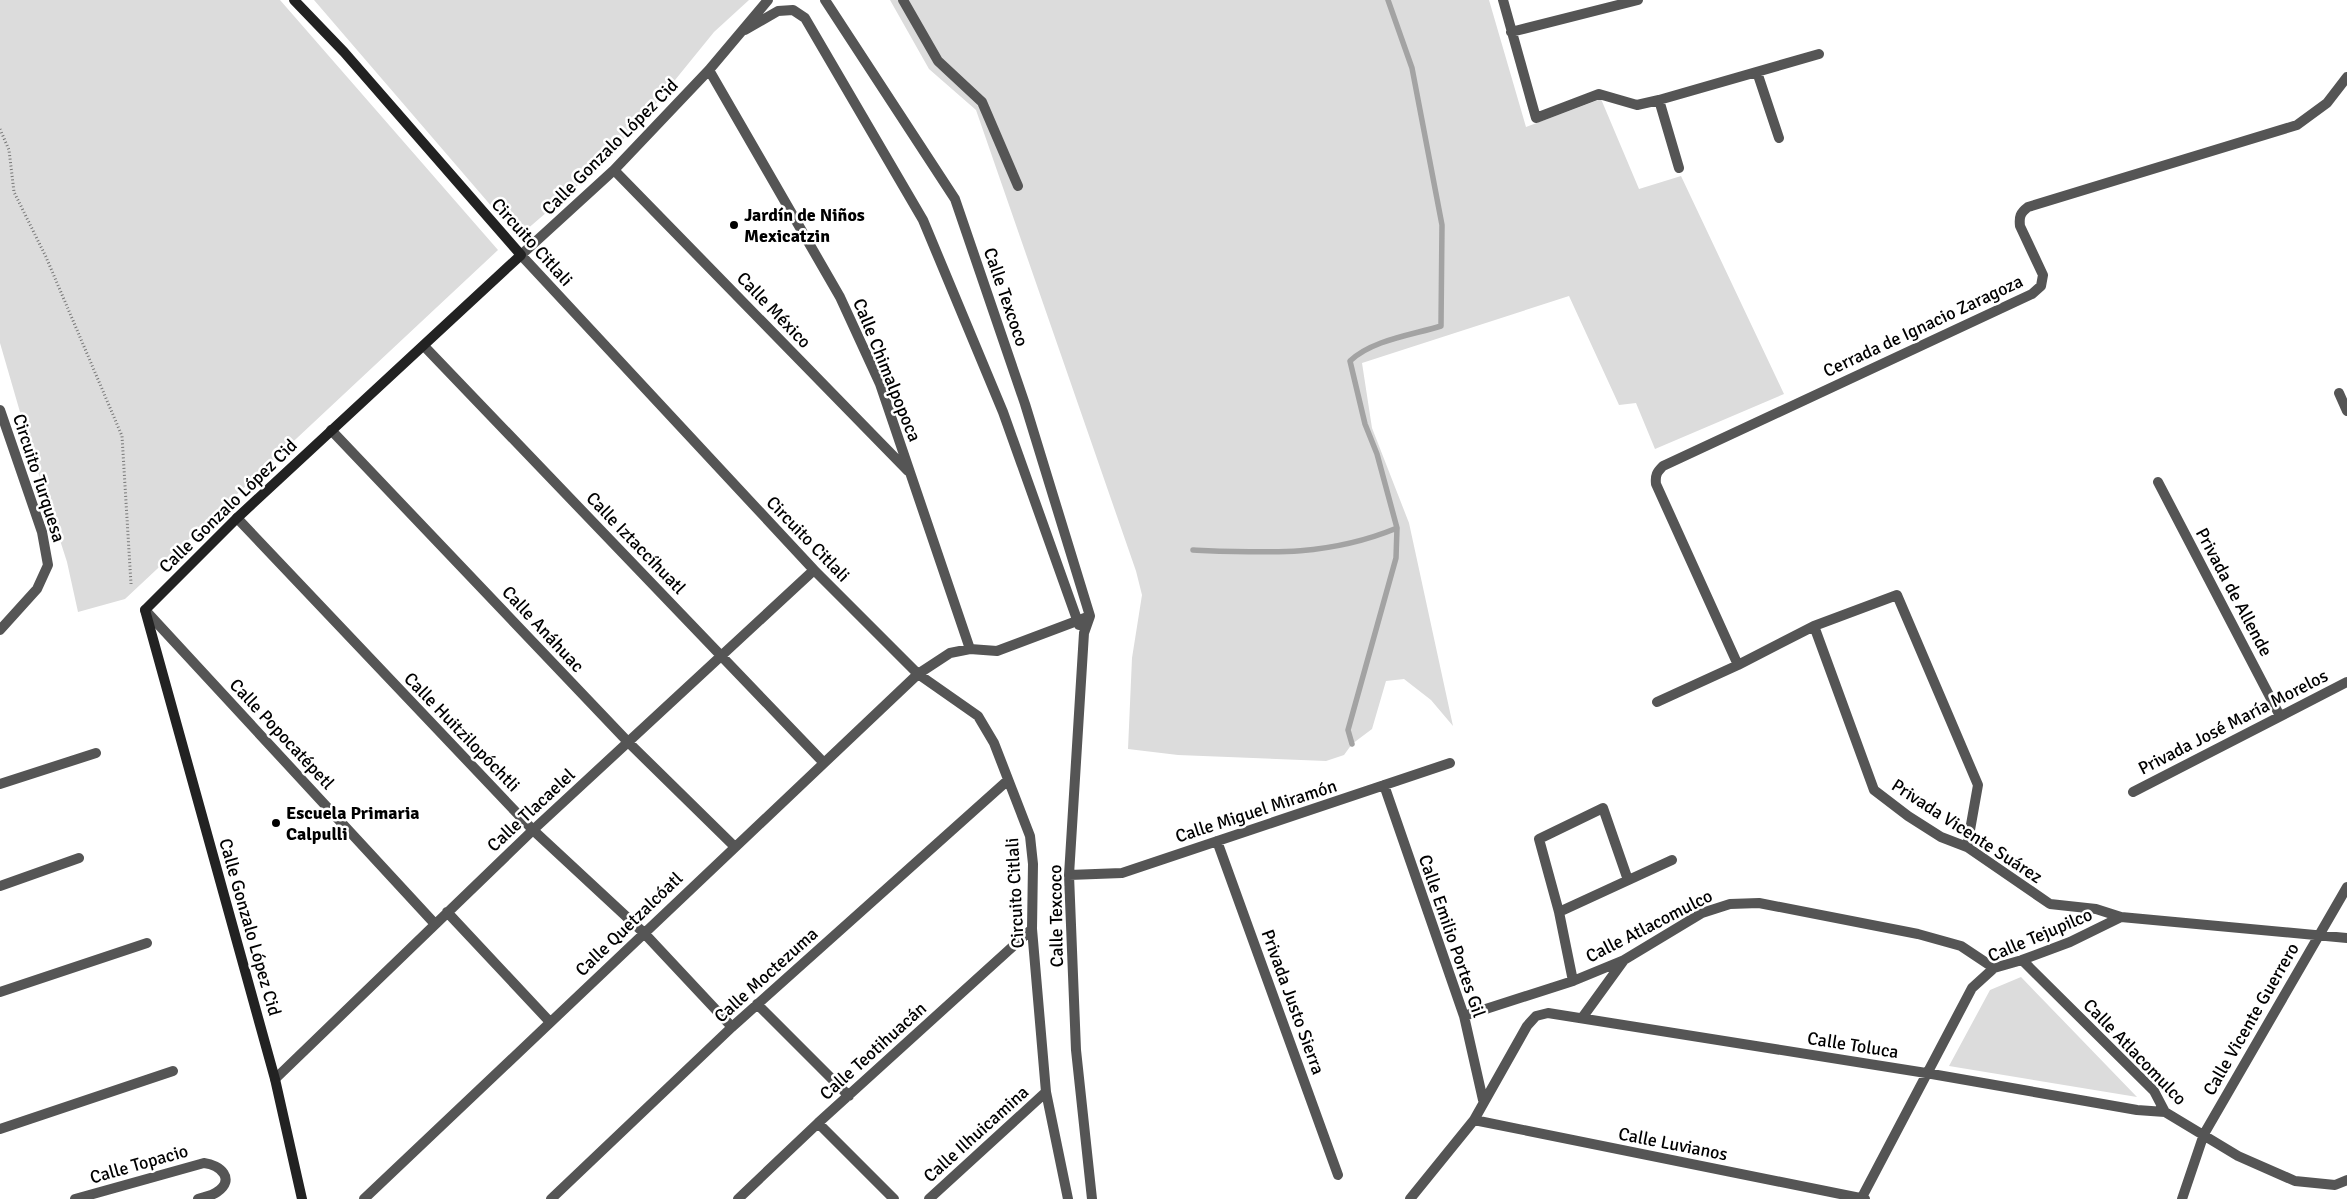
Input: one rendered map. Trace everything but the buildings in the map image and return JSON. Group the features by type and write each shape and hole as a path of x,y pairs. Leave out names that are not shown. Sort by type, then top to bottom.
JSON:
{"street":[{"name":"Circuito Citlali","path":"294,0 344,52 521,255 814,570 918,674 978,716 994,743 1007,781 1030,836 1033,864 1032,929 1046,1092 1068,1199"},
{"name":"Calle Gonzalo López Cid","path":"302,1199 276,1078 145,610 237,518 614,170 709,70 768,0"},
{"name":"Calle Texcoco","path":"825,0 954,199 1025,404 1090,616 1084,633 1069,875 1076,1050 1092,1199"},
{"path":"903,0 938,61 982,102 1018,186"},
{"path":"1503,0 1536,118 1599,94 1637,105 1819,54"},
{"path":"1511,32 1638,0"},
{"path":"736,36 778,11 793,10 805,18 923,220 1002,412 1076,620 1084,633"},
{"name":"Calle Chimalpopoca","path":"709,70 840,297 880,384 970,649"},
{"path":"1757,72 1780,138"},
{"name":"Cerrada de Ignacio Zaragoza","path":"1738,666 1656,484 1655,477 1663,466 2032,294 2041,286 2044,275 2020,226 2019,218 2028,207 2297,125 2327,103 2347,77"},
{"path":"1659,100 1678,168"},
{"name":"Calle México","path":"614,170 911,473"},
{"name":"Calle Iztaccíhuatl","path":"424,346 824,763"},
{"path":"2339,393 2347,411"},
{"name":"Circuito Turquesa","path":"0,410 42,532 48,565 37,589 0,630"},
{"name":"Calle Anáhuac","path":"331,430 628,742 734,846"},
{"name":"Privada de Allende","path":"2158,482 2280,716"},
{"name":"Calle Huitzilopóchtli","path":"237,518 533,830 644,933 732,1027"},
{"name":"Calle Tlacaelel","path":"276,1078 533,830 721,654 814,570"},
{"path":"1657,702 1738,666 1814,626 1897,595 1978,785 1967,846"},
{"name":"Calle Popocatépetl","path":"145,610 435,924"},
{"path":"970,649 997,651 1090,616"},
{"name":"Privada Vicente Suárez","path":"1814,626 1874,790 1908,816 1941,837 1967,846 2050,904 2096,909 2121,917"},
{"name":"Calle Quetzalcóatl","path":"364,1199 734,846 918,674 950,653 970,649"},
{"name":"Privada José María Morelos","path":"2133,792 2347,682"},
{"path":"0,784 96,753"},
{"name":"Calle Miguel Miramón","path":"1069,875 1122,873 1450,763"},
{"name":"Calle Moctezuma","path":"551,1199 757,1004 1007,781"},
{"name":"Calle Emilio Portes Gil","path":"1384,785 1464,1016 1483,1100"},
{"path":"1572,981 1559,912 1539,839 1603,808 1628,880"},
{"name":"Privada Justo Sierra","path":"1217,841 1338,1175"},
{"path":"0,886 79,858"},
{"path":"1559,912 1672,860"},
{"name":"Calle Vicente Guerrero","path":"2182,1199 2204,1134 2347,887"},
{"name":"Calle Atlacomulco","path":"1464,1016 1572,981 1624,960 1702,913 1730,904 1759,903 1918,934 1961,946 1994,968"},
{"path":"447,912 550,1022"},
{"path":"2121,917 2347,938"},
{"name":"Calle Tejupilco","path":"1863,1199 1926,1073 1972,988 1994,968 2070,942 2121,917"},
{"name":"Calle Teotihuacán","path":"738,1199 818,1122 1032,929"},
{"path":"0,992 147,943"},
{"path":"1582,1018 1624,960"},
{"name":"Calle Atlacomulco","path":"2022,960 2154,1091 2166,1112 2238,1156 2295,1180 2335,1185 2347,1180"},
{"path":"757,1004 849,1096"},
{"name":"Calle Toluca","path":"1483,1100 1527,1026 1536,1016 1548,1013 1926,1073 2137,1110 2166,1112"},
{"path":"0,1129 173,1071"},
{"name":"Calle Ilhuicamina","path":"929,1199 1046,1092"},
{"path":"1410,1199 1474,1120 1483,1100"},
{"name":"Calle Luvianos","path":"1474,1120 1863,1199"},
{"path":"818,1122 894,1199"},
{"name":"Calle Topacio","path":"75,1199 204,1163 215,1164 223,1170 224,1186 217,1193 198,1199"}],"path":[{"path":"0,129 9,150 14,192 46,256 122,436 131,584"}],"shaded area":[{"path":"0,0 280,0 498,250 125,599 78,612 67,562 31,450 0,343"},
{"path":"314,0 749,0 714,32 645,117 576,187 518,237"},
{"path":"890,0 1489,0 1526,127 1601,99 1639,189 1681,176 1784,394 1655,449 1636,403 1619,405 1569,296 1362,363 1372,428 1409,523 1453,726 1431,700 1404,679 1386,681 1372,729 1352,744 1344,755 1326,761 1178,755 1128,749 1132,658 1142,595 1136,571 976,110 929,69"},
{"path":"2021,977 2137,1097 1949,1066 1990,990"}],"waterway":[{"path":"1352,744 1348,730 1396,558 1397,528 1377,454 1365,424 1350,361 1369,348 1381,343 1441,326 1442,225 1412,68 1388,0"},
{"path":"1193,550 1296,551 1346,544 1397,528"}],"place":[{"name":"Jardín de Niños Mexicatzin","path":"734,225"},
{"name":"Escuela Primaria Calpulli","path":"276,823"}]}
